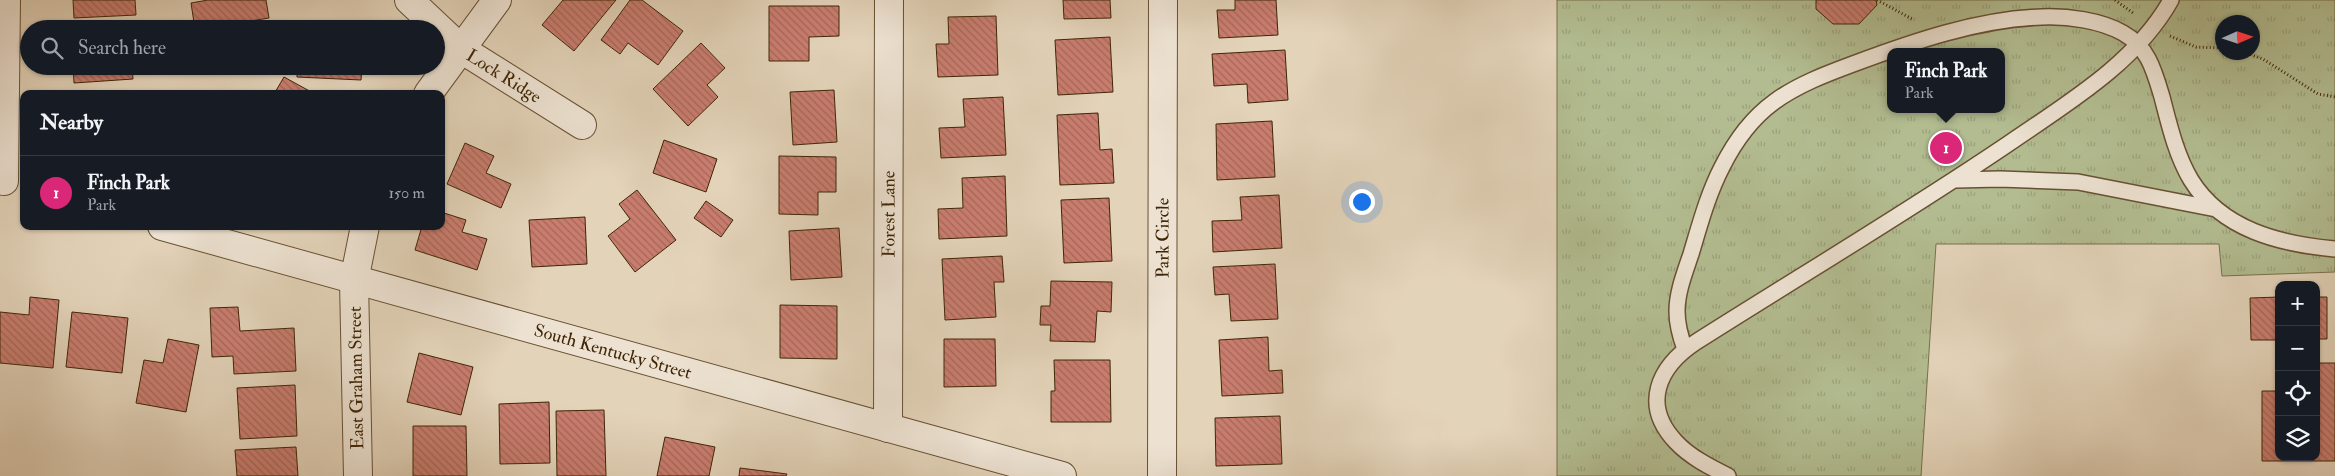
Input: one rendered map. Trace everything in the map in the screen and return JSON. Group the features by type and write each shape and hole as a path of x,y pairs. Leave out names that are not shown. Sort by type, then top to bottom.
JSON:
{"street":[{"path":"6,0 9,183"},
{"name":"Lock Ridge","path":"409,0 430,20"},
{"path":"445,71 498,0"},
{"name":"Forest Lane","path":"888,428 889,0"},
{"name":"Park Circle","path":"1162,476 1163,0"},
{"name":"Lock Ridge","path":"445,34 461,49 582,125"},
{"path":"431,90 442,75"},
{"name":"South Kentucky Street","path":"176,230 354,281 1062,476"},
{"name":"East Graham Street","path":"358,476 354,281 364,230"}],"lane":[{"path":"1728,476 1706,465 1684,449 1668,432 1660,418 1657,399 1660,379 1667,368 1685,349 1956,180 2072,99 2139,45 2171,0"},
{"path":"1899,48 1935,37 2015,19 2064,17 2102,25 2122,32 2139,45 2148,55 2172,132 2190,178 2216,210 2232,221 2275,239 2335,249"},
{"path":"1685,349 1680,334 1677,310 1684,276 1714,183 1730,151 1772,103 1805,84 1887,52"},
{"path":"1956,180 2000,179 2078,182 2216,210"}],"path":[{"path":"1877,0 1921,24 1935,37"},
{"path":"2115,0 2140,19"},
{"path":"2164,33 2196,47 2215,48"},
{"path":"2260,58 2318,94 2335,97"}],"green space":[{"path":"1557,0 2335,0 2335,272 2222,276 2219,244 1936,244 1921,476 1557,476"}],"building":[{"path":"73,0 135,0 136,15 74,18"},
{"path":"208,0 266,0 269,18 257,20 194,20 191,3"},
{"path":"563,0 616,0 574,51 542,25"},
{"path":"630,0 642,0 683,31 658,65 628,43 620,54 601,40"},
{"path":"1063,0 1110,0 1111,18 1064,19"},
{"path":"1235,0 1276,0 1278,35 1219,38 1217,10 1235,10"},
{"path":"1816,0 1876,0 1877,5 1859,24 1833,24 1816,9"},
{"path":"769,6 839,6 839,36 809,37 809,61 769,61"},
{"path":"996,16 998,75 938,77 936,44 949,44 948,17"},
{"path":"1110,37 1113,92 1058,95 1055,40"},
{"path":"701,43 725,68 707,85 718,97 688,126 653,89"},
{"path":"1285,50 1288,100 1248,103 1247,84 1214,86 1212,54"},
{"path":"74,75 133,75 133,79 74,83"},
{"path":"297,75 361,75 361,80 297,77"},
{"path":"284,77 308,90 276,90"},
{"path":"834,90 837,142 793,145 790,92"},
{"path":"1003,97 1006,155 941,158 939,128 965,127 963,99"},
{"path":"1098,113 1100,150 1112,149 1114,183 1060,185 1057,115"},
{"path":"1272,121 1275,177 1217,180 1216,124"},
{"path":"664,140 717,159 706,192 653,173"},
{"path":"465,143 494,156 486,173 511,184 501,208 447,184"},
{"path":"779,156 836,157 836,192 818,192 818,215 779,214"},
{"path":"1005,176 1007,236 939,239 938,209 963,208 962,178"},
{"path":"637,190 676,240 635,272 608,236 630,219 619,204"},
{"path":"1279,195 1282,248 1213,252 1212,221 1242,220 1240,197"},
{"path":"1109,198 1112,261 1064,263 1061,200"},
{"path":"706,201 733,220 721,237 694,218"},
{"path":"445,213 466,220 462,232 487,239 477,270 415,250 421,230 445,230"},
{"path":"585,217 587,264 532,267 529,220"},
{"path":"839,228 842,277 791,280 789,231"},
{"path":"1002,256 1004,282 994,282 996,317 945,320 942,259"},
{"path":"1275,264 1278,319 1231,321 1229,294 1215,295 1213,267"},
{"path":"1051,281 1112,282 1111,312 1097,311 1095,342 1050,341 1051,325 1040,325 1041,306 1050,306"},
{"path":"30,297 59,300 53,368 0,363 0,312 29,315"},
{"path":"2275,297 2275,340 2251,340 2250,298"},
{"path":"2320,297 2327,297 2327,339 2320,339"},
{"path":"780,305 837,306 837,359 780,358"},
{"path":"238,307 240,331 294,328 296,371 234,374 233,356 212,357 210,308"},
{"path":"72,312 128,318 122,373 66,367"},
{"path":"1268,337 1269,371 1282,370 1283,393 1222,396 1219,340"},
{"path":"168,339 199,345 186,412 136,403 144,360 163,363"},
{"path":"944,339 995,339 996,386 944,387"},
{"path":"419,353 473,367 461,415 407,402"},
{"path":"1054,360 1110,360 1111,422 1051,422 1051,391 1055,391"},
{"path":"2320,363 2335,363 2335,461 2320,461"},
{"path":"295,385 297,436 240,439 237,388"},
{"path":"2262,391 2275,391 2275,461 2262,461"},
{"path":"549,402 550,463 500,464 499,404"},
{"path":"604,410 606,476 557,476 556,411"},
{"path":"1280,416 1282,464 1216,466 1215,418"},
{"path":"413,426 466,426 467,476 413,476"},
{"path":"665,437 715,447 709,476 657,476"},
{"path":"296,447 298,476 237,476 235,450"},
{"path":"740,468 787,474 786,476 739,476"}],"place":[{"name":"Finch Park","path":"1946,148"}]}
